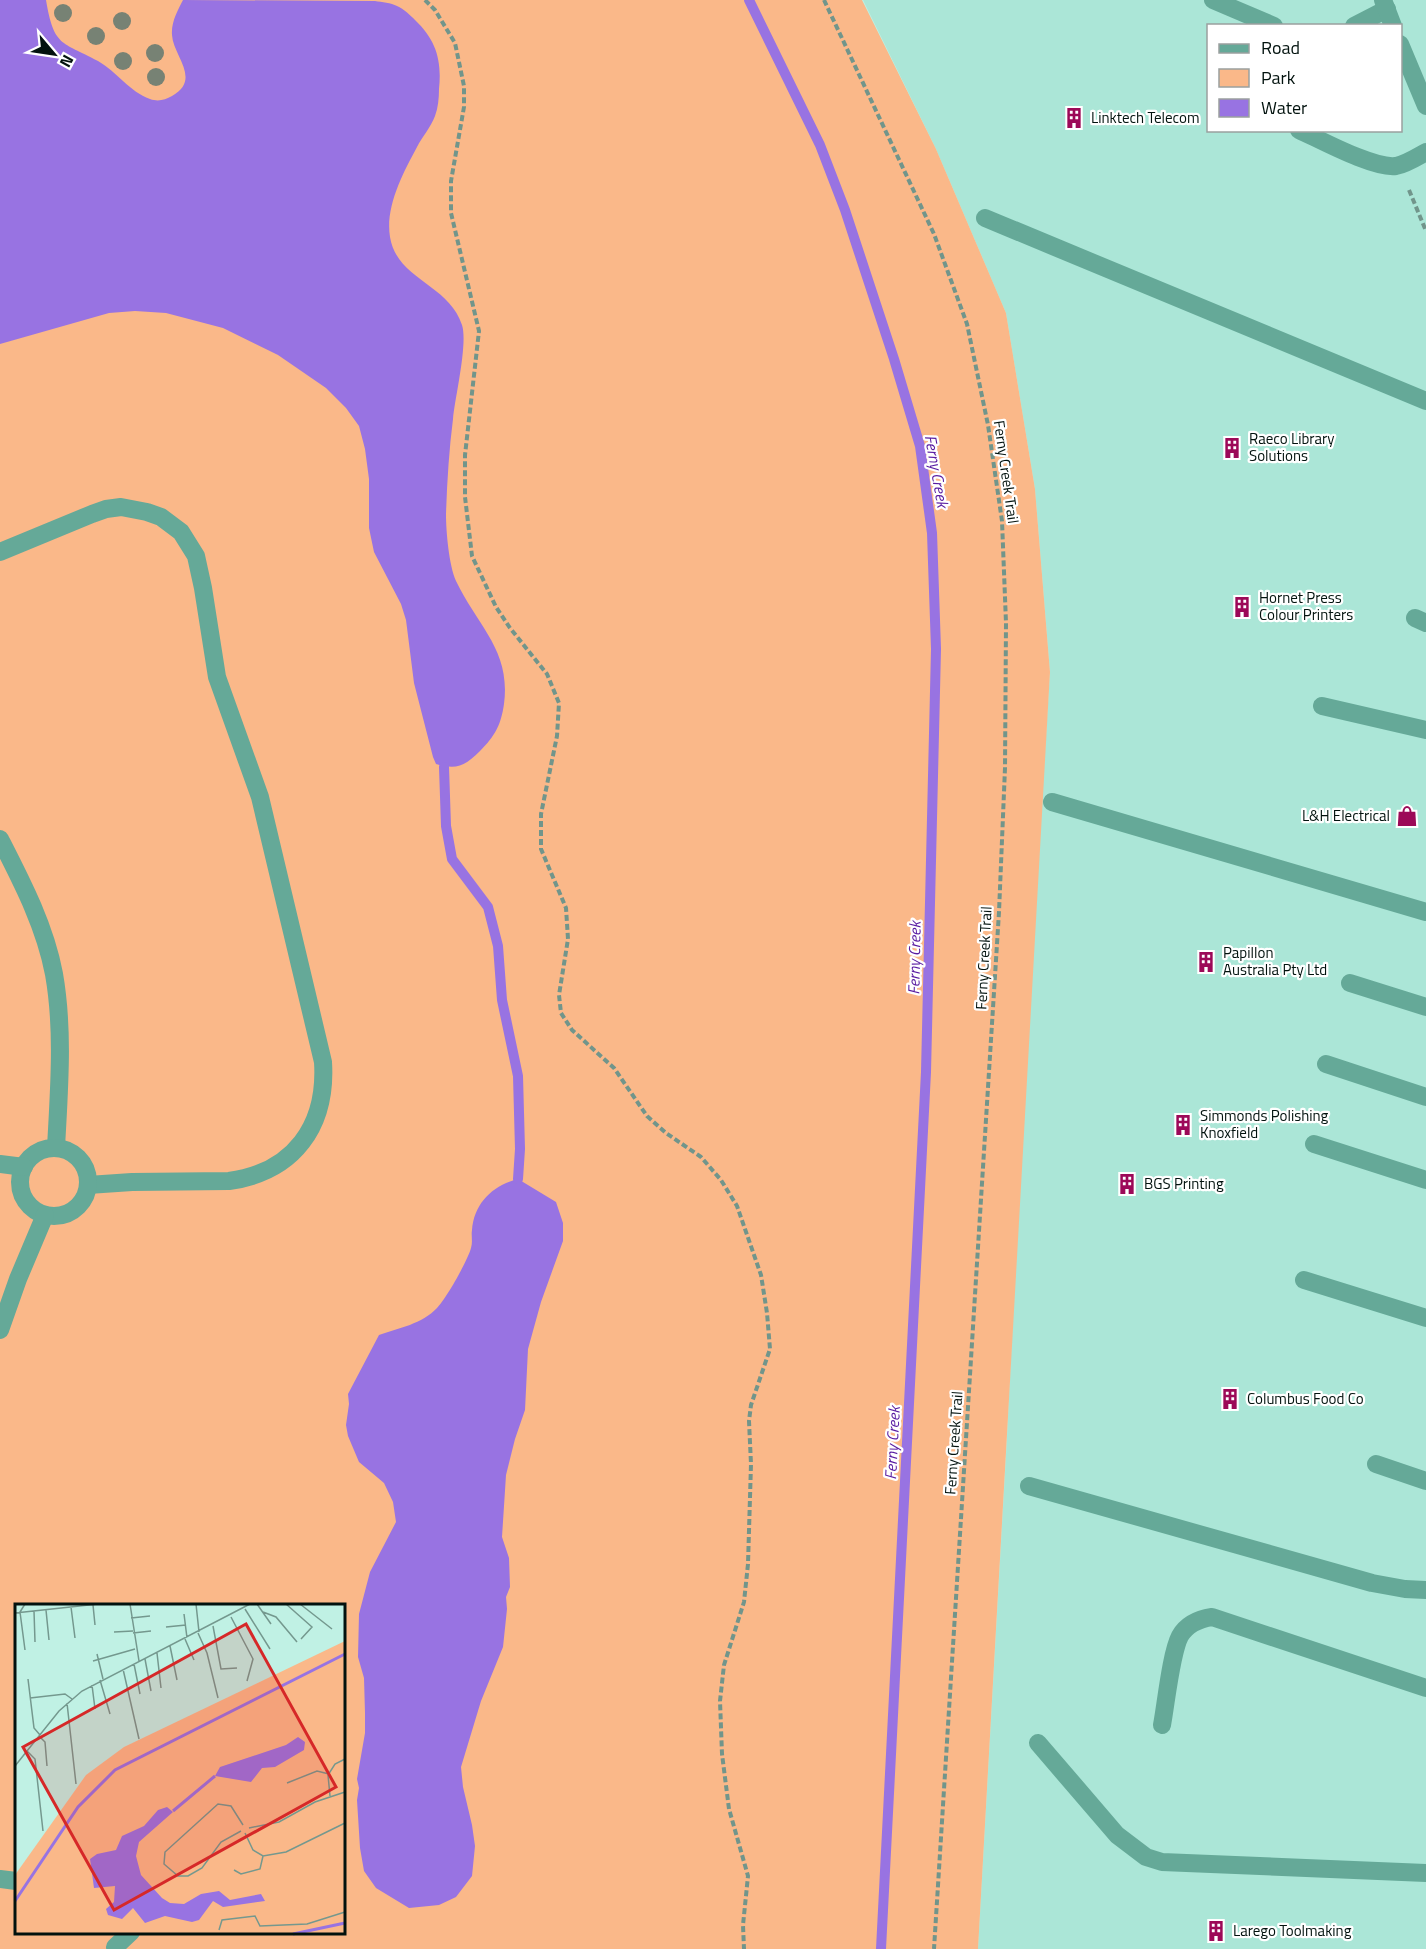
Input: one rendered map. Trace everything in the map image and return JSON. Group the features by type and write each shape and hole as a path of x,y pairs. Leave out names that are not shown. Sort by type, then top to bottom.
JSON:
{"street":[{"path":"1213,0 1269,24"},
{"path":"1359,24 1387,12"},
{"path":"1402,46 1426,106"},
{"path":"1303,132 1365,160 1388,166 1398,165 1426,152"},
{"path":"985,218 1426,401"},
{"path":"0,552 106,508 121,507 161,517 181,532 189,543 200,569 216,677 260,797 322,1062 324,1091 312,1126 304,1140 269,1170 229,1181 88,1185"},
{"path":"1322,706 1426,730"},
{"path":"1052,802 1426,912"},
{"path":"0,839 27,892 43,933 54,974 58,1003 60,1057 56,1148"},
{"path":"1350,983 1426,1007"},
{"path":"1326,1064 1426,1097"},
{"path":"1314,1143 1426,1180"},
{"path":"56,1148 75,1155 83,1163 88,1185 81,1204 73,1210 54,1216 34,1210 26,1201 21,1190 20,1179 24,1167 36,1154 56,1148"},
{"path":"0,1164 24,1167"},
{"path":"0,1330 45,1215"},
{"path":"1304,1280 1426,1317"},
{"path":"1376,1464 1426,1480"},
{"path":"1029,1486 1372,1583 1426,1590"},
{"path":"1162,1725 1180,1635 1199,1619 1212,1617 1426,1688"},
{"path":"1038,1743 1117,1835 1146,1857 1162,1862 1426,1873"},
{"path":"0,1879 15,1881"},
{"path":"112,1943 128,1934"}],"path":[{"path":"425,0 435,10 455,43 464,86 464,107 452,181 451,213 479,331 465,455 465,497 472,556 496,607 547,674 559,704 557,736 541,814 540,831 541,849 568,917 568,939 559,995 561,1013 572,1030 614,1068 647,1116 701,1157 721,1180 737,1206 761,1275 770,1349 751,1405 748,1564 744,1602 724,1665 720,1701 722,1754 729,1809 748,1876 743,1925 744,1949"},
{"name":"Ferny Creek Trail","path":"824,0 934,234 967,324 988,425 1002,521 1006,622 1005,757 999,912 934,1949"}],"shaded area":[{"path":"863,0 1426,0 1426,1949 978,1949 1026,1052 1050,672 1035,489 1006,313 936,149"}],"green space":[{"path":"0,0 862,0 936,149 1006,313 1035,489 1050,672 978,1949 0,1949"}],"water":[{"path":"0,0 46,0 52,27 61,41 98,61 136,92 156,100 172,96 181,89 185,82 184,67 172,35 174,21 183,0 381,2 402,9 415,20 433,43 440,79 438,106 396,190 389,226 390,237 402,263 446,300 462,325 462,357 448,466 446,514 448,548 456,581 498,653 505,685 503,711 496,730 485,746 465,763 450,767 443,766 436,764 433,757 414,683 406,620 401,604 374,552 369,528 369,479 359,426 346,408 326,388 278,355 223,328 166,313 135,311 109,313 0,344"},
{"path":"518,1179 556,1202 563,1223 563,1241 541,1302 528,1349 525,1410 506,1475 502,1537 509,1558 510,1587 506,1597 503,1647 481,1701 461,1767 475,1846 472,1876 456,1897 439,1905 409,1908 376,1888 364,1871 360,1848 357,1779 365,1733 365,1713 364,1678 358,1657 359,1614 370,1572 396,1522 393,1502 384,1483 359,1462 348,1436 346,1425 348,1394 379,1335 417,1322 441,1303 469,1254 472,1246 474,1220 481,1204 493,1191"}],"waterway":[{"name":"Ferny Creek","path":"749,0 820,145 845,210 920,446 932,533 936,649 926,1072 881,1949"},
{"path":"444,767 446,826 452,859 488,907 498,946 502,1000 518,1076 520,1149 518,1179"}],"place":[{"name":"Linktech Telecom","path":"1074,118"},
{"name":"Raeco Library Solutions","path":"1232,448"},
{"name":"Hornet Press Colour Printers","path":"1242,607"},
{"name":"L&H Electrical","path":"1407,816"},
{"name":"Papillon Australia Pty Ltd","path":"1206,962"},
{"name":"Simmonds Polishing Knoxfield","path":"1183,1125"},
{"name":"BGS Printing","path":"1127,1184"},
{"name":"Columbus Food Co","path":"1230,1399"},
{"name":"Larego Toolmaking","path":"1216,1931"}]}
